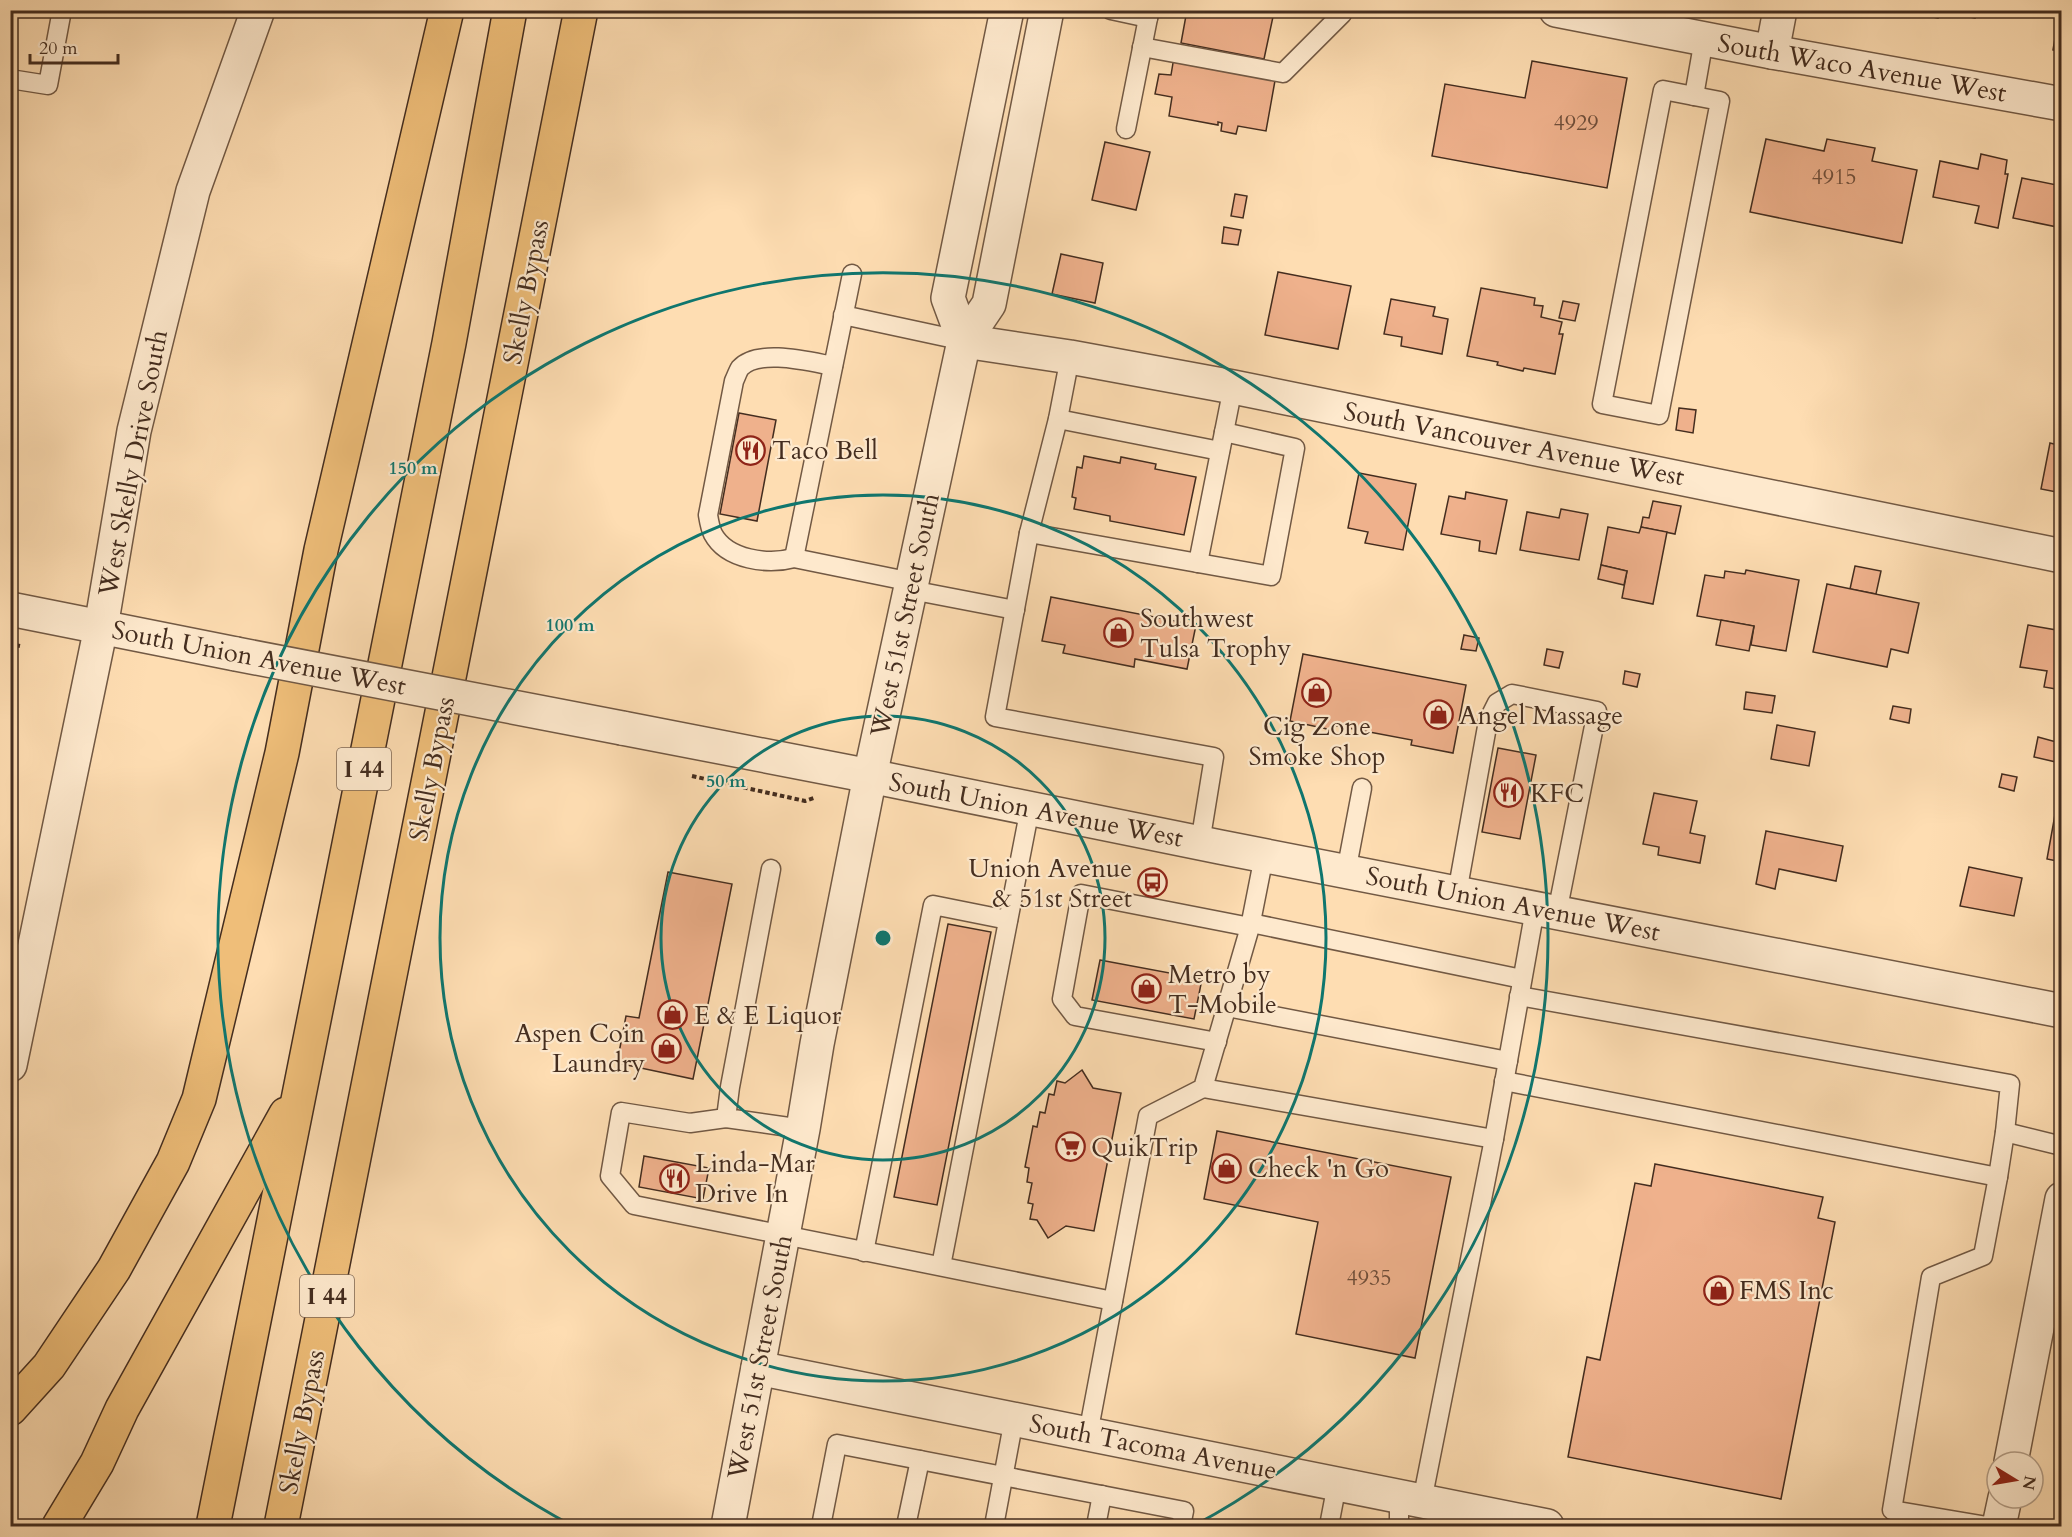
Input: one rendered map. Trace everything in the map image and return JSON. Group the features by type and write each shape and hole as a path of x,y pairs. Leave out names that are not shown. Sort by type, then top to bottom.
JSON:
{"highway":[{"path":"10,1409 50,1366 114,1269 173,1162 199,1099 282,753 321,550 447,10"},
{"name":"I 44","path":"213,1527 444,366 510,10"},
{"name":"Skelly Bypass","path":"281,1527 581,10"},
{"path":"59,1527 97,1464 122,1409 301,1086"}],"street":[{"name":"West Skelly Drive South","path":"10,1065 101,627 134,431 193,191 258,10"},
{"path":"964,341 948,298 1007,10"},
{"name":"West 51st Street South","path":"728,1527 817,1044 870,776 964,341 989,304 1047,10"},
{"name":"South Waco Avenue West","path":"1556,10 2061,104"},
{"path":"1772,52 1780,10"},
{"name":"South Vancouver Avenue West","path":"964,341 1070,357 1233,387 2061,556"},
{"name":"South Union Avenue West","path":"10,609 2061,1011"},
{"path":"2014,1450 2061,1199"},
{"name":"South Tacoma Avenue","path":"758,1368 1337,1484 1407,1508 1547,1527"},
{"path":"1999,1527 2003,1510"}],"lane":[{"path":"10,79 48,85 62,10"},
{"path":"1111,10 1149,14 1126,129"},
{"path":"1142,47 1283,73 1342,14 1343,10"},
{"path":"1694,96 1704,39"},
{"path":"1663,90 1694,96 1720,101 1659,415 1602,404 1663,90"},
{"path":"794,558 852,274"},
{"path":"843,315 964,341"},
{"path":"833,366 773,357 756,359 741,367 734,381 708,515 712,533 723,547 738,555 778,563 794,558 1015,610"},
{"path":"1070,357 1058,419 1029,532 995,717 1214,757 1200,843"},
{"path":"1198,563 1233,387"},
{"path":"1058,419 1220,451"},
{"path":"1029,532 1271,576 1295,448 1224,432"},
{"path":"1407,1508 1494,1140 1521,987 1546,911 1597,711 1512,694 1497,703 1488,721 1457,894"},
{"path":"1346,872 1362,788"},
{"path":"940,1266 1030,808"},
{"path":"1203,1088 1251,925 1264,856"},
{"path":"726,1118 771,870"},
{"path":"1217,1042 1075,1016 1062,999 1081,894 1251,925 1521,987 2010,1084 1998,1177 1983,1256 1931,1277 1892,1510 1988,1527"},
{"path":"864,1252 933,905 1008,920"},
{"path":"1227,1007 1508,1061"},
{"path":"1504,1081 1998,1177"},
{"path":"1088,1434 1148,1116 1203,1088 1494,1140"},
{"path":"803,1129 726,1118 690,1124 621,1112 610,1176 634,1205 1113,1300"},
{"path":"2005,1132 2061,1146"},
{"path":"993,1527 1014,1419"},
{"path":"821,1527 837,1443 1184,1511 1181,1527"},
{"path":"906,1527 920,1460"},
{"path":"1329,1527 1337,1484"},
{"path":"1096,1527 1102,1495"}],"building":[{"path":"1187,10 1274,12 1264,59 1181,43"},
{"path":"1862,10 1892,10 1891,16"},
{"path":"1900,10 1940,10 1938,18"},
{"path":"1966,10 1976,10 1975,18 1965,16"},
{"path":"2060,10 2062,10 2062,52 2053,50"},
{"path":"1174,57 1276,75 1266,131 1238,126 1236,134 1221,131 1222,123 1218,122 1218,125 1169,116 1172,97 1155,94 1159,74 1171,75"},
{"path":"1532,61 1627,78 1607,188 1432,156 1445,84 1525,98"},
{"path":"1766,139 1824,151 1827,139 1875,148 1872,161 1917,170 1902,243 1750,212"},
{"path":"1105,142 1150,152 1136,210 1092,200"},
{"path":"1981,154 2007,160 2005,174 2008,174 1998,228 1975,223 1979,206 1933,197 1940,161 1978,169"},
{"path":"2022,178 2062,186 2062,228 2013,218"},
{"path":"1235,194 1247,196 1243,218 1231,216"},
{"path":"1224,227 1241,230 1238,245 1222,243"},
{"path":"1061,254 1103,263 1095,303 1052,294"},
{"path":"1278,272 1351,286 1338,349 1265,335"},
{"path":"1481,288 1535,298 1534,305 1543,306 1541,317 1562,322 1559,334 1563,334 1555,374 1524,368 1523,371 1497,365 1498,362 1467,356"},
{"path":"1391,299 1435,307 1433,316 1448,319 1442,354 1401,346 1402,337 1384,334"},
{"path":"1563,301 1579,304 1575,321 1559,318"},
{"path":"1679,408 1696,410 1693,433 1676,430"},
{"name":"Taco Bell","path":"739,413 776,420 757,521 720,514"},
{"path":"2050,443 2062,446 2062,493 2041,489"},
{"path":"1084,456 1120,463 1121,457 1156,464 1155,469 1196,477 1184,535 1110,521 1110,516 1074,509 1076,498 1072,497 1077,467 1082,468"},
{"path":"1359,473 1416,484 1403,550 1365,543 1368,532 1348,528"},
{"path":"1466,492 1507,500 1496,554 1479,551 1480,541 1441,534 1449,496 1465,499"},
{"path":"1653,501 1681,506 1675,534 1641,527 1643,517 1649,518"},
{"path":"1561,509 1588,514 1579,560 1520,550 1527,512 1559,518"},
{"path":"1608,527 1639,533 1641,527 1667,532 1653,604 1622,598 1627,571 1601,565"},
{"path":"1601,565 1627,571 1624,585 1598,579"},
{"path":"1855,566 1881,571 1876,594 1850,589"},
{"path":"1746,570 1799,580 1786,651 1751,645 1754,626 1697,616 1705,575 1724,578 1725,571 1745,574"},
{"path":"1827,584 1919,603 1908,653 1891,649 1887,667 1813,652"},
{"name":"Southwest Tulsa Trophy","path":"1051,597 1196,625 1187,669 1135,659 1134,667 1063,653 1065,645 1042,641"},
{"path":"1721,620 1754,626 1749,651 1716,645"},
{"path":"2028,625 2062,631 2062,690 2044,687 2047,671 2020,667"},
{"path":"1464,635 1479,638 1476,651 1461,649"},
{"path":"1547,649 1563,652 1559,668 1544,665"},
{"path":"1303,654 1466,685 1453,753 1411,745 1412,740 1332,725 1332,730 1290,721"},
{"path":"1625,671 1640,674 1637,687 1623,684"},
{"path":"1746,692 1775,696 1772,713 1744,709"},
{"path":"1893,706 1911,709 1909,723 1890,719"},
{"path":"1777,725 1815,732 1809,766 1771,759"},
{"path":"2038,737 2060,743 2056,762 2034,757"},
{"name":"KFC","path":"1498,748 1536,755 1520,839 1482,832"},
{"path":"2002,774 2017,777 2014,791 1999,787"},
{"path":"1654,793 1697,801 1690,833 1705,836 1700,863 1658,855 1659,847 1643,844"},
{"path":"2058,798 2062,799 2062,862 2047,859"},
{"path":"1766,831 1843,846 1836,881 1779,869 1775,889 1756,884"},
{"path":"1969,867 2022,878 2014,916 1960,906"},
{"path":"668,872 732,884 693,1079 617,1063 626,1016 639,1018"},
{"path":"948,924 991,932 937,1205 894,1197"},
{"name":"Metro by T-Mobile","path":"1100,960 1202,979 1194,1019 1092,1000"},
{"name":"QuikTrip","path":"1082,1070 1093,1088 1121,1093 1094,1231 1066,1226 1048,1238 1037,1220 1030,1219 1033,1204 1028,1203 1032,1183 1027,1182 1029,1168 1025,1167 1033,1126 1037,1127 1040,1112 1045,1113 1049,1094 1054,1095 1057,1081 1065,1083"},
{"path":"1217,1131 1451,1177 1415,1358 1296,1334 1318,1222 1204,1199"},
{"name":"Linda-Mar Drive In","path":"644,1156 709,1168 703,1199 639,1187"},
{"name":"FMS Inc","path":"1655,1164 1823,1197 1818,1218 1835,1222 1781,1499 1568,1457 1587,1357 1600,1360 1635,1183 1651,1186"}],"place":[{"name":"Taco Bell","path":"751,450"},
{"name":"Southwest Tulsa Trophy","path":"1119,633"},
{"name":"Cig Zone Smoke Shop","path":"1317,692"},
{"name":"Angel Massage","path":"1438,715"},
{"name":"KFC","path":"1509,793"},
{"name":"Union Avenue & 51st Street","path":"1153,883"},
{"name":"Metro by T-Mobile","path":"1147,989"},
{"name":"E & E Liquor","path":"673,1015"},
{"name":"Aspen Coin Laundry","path":"666,1048"},
{"name":"QuikTrip","path":"1070,1147"},
{"name":"Check 'n Go","path":"1227,1168"},
{"name":"Linda-Mar Drive In","path":"674,1178"},
{"name":"FMS Inc","path":"1718,1290"}]}
